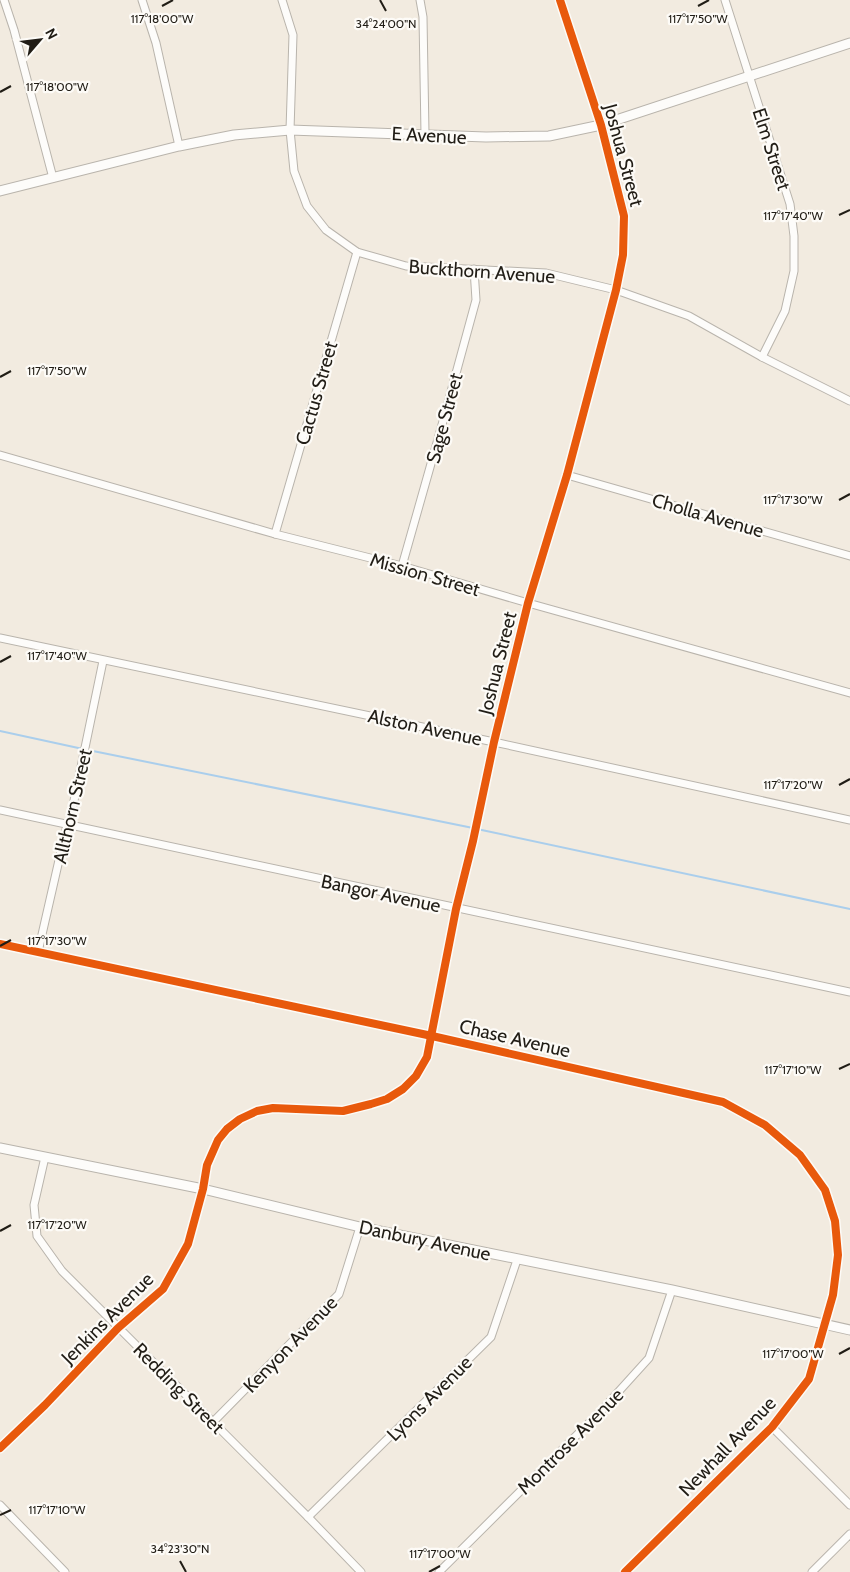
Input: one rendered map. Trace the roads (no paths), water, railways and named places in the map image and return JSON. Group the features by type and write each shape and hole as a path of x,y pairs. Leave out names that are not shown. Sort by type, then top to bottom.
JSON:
{"street":[{"path":"4,0 14,30 53,178"},
{"path":"142,0 156,43 179,146"},
{"path":"282,0 293,35 290,130"},
{"path":"420,0 423,17 425,134"},
{"name":"Joshua Street","path":"203,1189 207,1165 218,1140 240,1119 273,1108 343,1111 387,1099 403,1089 416,1076 427,1058 456,909 494,742 528,603 567,475 616,290 623,255 624,216 600,125 560,0"},
{"name":"Elm Street","path":"725,0 790,204 794,236 794,271 786,311 762,357"},
{"name":"E Avenue","path":"0,191 179,146 234,135 290,130 425,134 486,138 549,136 600,125 850,43"},
{"name":"Buckthorn Avenue","path":"290,130 294,171 307,206 326,230 357,252 406,266 546,273 616,290 689,316 762,357 850,401"},
{"name":"Cactus Street","path":"276,534 357,252"},
{"name":"Sage Street","path":"402,566 476,300 474,269"},
{"name":"Mission Street","path":"0,454 276,534 402,566 850,693"},
{"name":"Cholla Avenue","path":"567,475 850,556"},
{"name":"Alston Avenue","path":"0,638 494,742 850,820"},
{"name":"Allthorn Street","path":"38,952 67,825 70,820 104,661"},
{"name":"Bangor Avenue","path":"0,810 850,992"},
{"name":"Chase Avenue","path":"0,944 432,1036 723,1102 765,1124 800,1155 825,1190 835,1221 838,1255 825,1325"},
{"name":"Danbury Avenue","path":"0,1148 203,1189 360,1227 672,1290 850,1330"},
{"name":"Redding Street","path":"45,1157 34,1205 37,1236 62,1271 361,1572"},
{"name":"Jenkins Avenue","path":"0,1448 45,1405 118,1328 163,1289 188,1244 203,1189"},
{"name":"Kenyon Avenue","path":"213,1422 339,1294 360,1227"},
{"name":"Lyons Avenue","path":"308,1517 491,1336 517,1260"},
{"name":"Montrose Avenue","path":"438,1572 601,1411 649,1358 672,1290"},
{"name":"Newhall Avenue","path":"624,1572 772,1427 809,1379 825,1325"},
{"path":"772,1427 850,1505"},
{"path":"0,1505 63,1571"},
{"path":"812,1572 850,1534"}],"waterway":[{"path":"0,731 83,749"},
{"path":"88,750 473,828"},
{"path":"477,829 850,909"}]}
